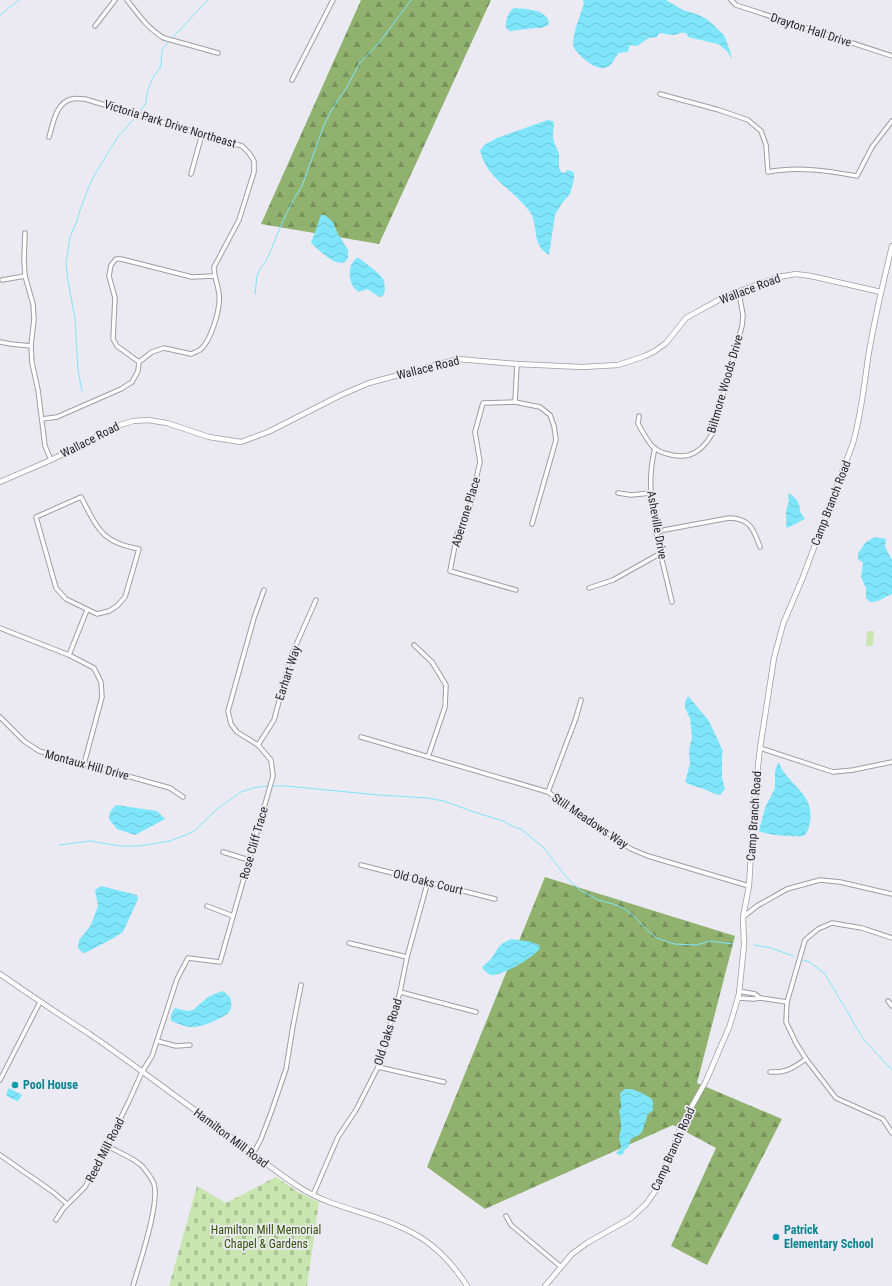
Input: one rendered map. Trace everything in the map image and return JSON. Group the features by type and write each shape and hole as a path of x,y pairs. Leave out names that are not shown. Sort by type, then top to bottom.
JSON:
{"street":[{"path":"94,26 115,0"},
{"path":"127,0 143,21 158,35 218,53"},
{"path":"292,80 333,0"},
{"name":"Drayton Hall Drive","path":"731,0 736,5 892,56"},
{"path":"660,94 719,110 748,120 761,130 766,145 768,172 776,170 819,169 858,176 872,147 891,124"},
{"name":"Victoria Park Drive Northeast","path":"49,137 56,114 62,104 71,99 85,99 242,146 254,161 254,172 239,220 214,267 214,276 219,293 219,306 207,341 200,350 191,354 164,348 152,352 139,362"},
{"path":"191,174 202,134"},
{"path":"25,233 25,276 33,304 34,319 31,346 32,363 38,390 45,446 51,460"},
{"name":"Camp Branch Road","path":"547,1285 560,1266 572,1254 632,1217 653,1195 683,1122 706,1081 730,1025 739,991 744,945 743,917 749,886 754,803 770,677 778,642 853,443 858,426 868,357 892,246"},
{"path":"42,420 57,417 121,389 132,382 138,371 139,362 117,346 113,339 112,330 115,320 115,298 109,276 111,265 116,259 192,277 214,276"},
{"name":"Wallace Road","path":"0,482 51,460 120,424 148,420 167,423 209,437 241,442 268,432 341,395 369,383 458,359 582,367 618,365 646,356 655,351 666,343 686,318 724,297 739,293 778,277 796,274 811,276 881,292"},
{"path":"2,280 25,276"},
{"name":"Biltmore Woods Drive","path":"655,448 674,456 689,455 707,443 712,434 742,326 743,314 739,293"},
{"path":"0,342 31,346"},
{"path":"515,402 518,364"},
{"name":"Aberrone Place","path":"516,590 450,571 457,535 468,510 480,462 475,432 483,403 515,402 540,407 550,415 554,426 556,440 532,524"},
{"path":"639,416 638,423 655,448"},
{"name":"Asheville Drive","path":"655,448 652,460 650,493 656,533 672,602"},
{"path":"618,493 631,495 650,493"},
{"path":"81,497 98,529 110,541 139,549 125,597 117,606 109,611 97,614 87,610 66,599 56,588 36,517 81,497"},
{"path":"656,533 664,530 729,518 737,518 748,523 755,532 760,547"},
{"path":"589,588 613,580 661,553"},
{"name":"Rose Cliff Trace","path":"142,1072 152,1056 177,979 188,958 220,962 273,776 271,760 258,745 238,732 231,724 228,711 254,618 264,590"},
{"name":"Earhart Way","path":"258,745 274,720 291,656 316,600"},
{"path":"69,655 87,610"},
{"path":"0,628 69,655 94,668 101,682 102,697 84,764"},
{"path":"414,645 432,662 446,685 445,707 428,757"},
{"path":"548,792 576,718 581,700"},
{"name":"Montaux Hill Drive","path":"0,717 24,741 39,751 170,788 183,797"},
{"name":"Still Meadows Way","path":"361,737 548,792 631,849 648,856 749,886"},
{"path":"760,748 833,772 853,770 892,762"},
{"path":"223,852 249,860"},
{"name":"Old Oaks Court","path":"361,865 495,899"},
{"path":"743,917 757,906 787,889 820,880 858,886 892,894"},
{"name":"Old Oaks Road","path":"313,1195 338,1137 356,1110 378,1068 400,992 407,957 428,881"},
{"path":"207,906 233,916"},
{"path":"892,938 862,928 832,923 818,929 806,940 787,1002 786,1022 806,1059 836,1098 883,1119 892,1133"},
{"path":"349,943 407,957"},
{"name":"Hamilton Mill Road","path":"0,974 88,1033 300,1187 330,1203 405,1229 424,1241 443,1256 458,1272 467,1286"},
{"path":"253,1154 261,1139 286,1069 301,985"},
{"path":"739,991 755,994 760,998"},
{"path":"400,992 476,1012"},
{"path":"738,998 754,1000 760,998 787,1002"},
{"path":"888,1001 892,1006"},
{"path":"0,1080 40,1002"},
{"path":"157,1041 176,1046 190,1045"},
{"path":"770,1072 787,1070 806,1059"},
{"path":"378,1068 444,1082"},
{"name":"Reed Mill Road","path":"56,1220 68,1204 80,1194 85,1187 107,1146 142,1072"},
{"path":"107,1146 137,1162 146,1171 154,1184 155,1201 152,1217 133,1286"},
{"path":"0,1154 68,1204"},
{"path":"506,1216 511,1225 560,1266"}],"green space":[{"path":"361,0 491,0 379,244 261,224"},
{"path":"867,631 874,631 873,646 866,646"},
{"path":"545,877 735,936 697,1083 782,1119 707,1265 671,1246 716,1148 673,1125 485,1209 427,1167"},
{"name":"Hamilton Mill Memorial Chapel & Gardens","path":"276,1177 298,1192 319,1202 307,1286 169,1286 197,1186 226,1203"}],"water":[{"path":"583,0 666,0 683,10 699,15 708,20 724,35 732,59 727,51 718,44 688,37 687,34 683,33 673,35 659,33 657,37 649,38 637,46 630,45 628,52 619,53 608,67 600,68 585,60 576,51 573,43 577,23 584,3"},
{"path":"514,8 534,10 544,14 549,22 548,25 541,28 510,31 506,28 506,22 507,17"},
{"path":"548,120 553,121 554,123 553,138 559,154 560,170 561,172 565,173 567,170 574,173 570,194 562,203 555,215 549,255 543,251 537,241 533,217 530,212 524,204 489,170 480,151 484,145 497,138"},
{"path":"321,215 325,215 333,222 338,234 348,250 348,258 344,263 331,259 311,243"},
{"path":"357,258 378,273 384,280 385,290 383,296 380,297 367,289 359,292 352,285 350,270 353,261"},
{"path":"789,493 797,500 800,507 800,512 805,519 787,528 786,512 789,502"},
{"path":"875,537 886,539 885,547 892,560 892,594 878,601 870,602 866,598 866,588 861,577 863,563 858,559 858,553 866,542"},
{"path":"688,696 709,721 723,751 722,778 725,789 720,795 685,782 690,764 689,750 692,737 690,718 685,708 685,702"},
{"path":"778,763 807,800 811,813 810,822 804,836 768,834 759,831 765,808 775,788 775,771"},
{"path":"116,805 157,811 165,819 135,835 117,829 109,819 110,812"},
{"path":"101,886 137,895 138,899 123,932 83,953 78,948 79,940 91,925 98,906 95,890"},
{"path":"512,939 532,942 539,945 540,948 532,956 502,973 496,975 488,974 482,967 489,961 500,945"},
{"path":"223,991 230,997 231,1006 229,1012 221,1018 204,1025 193,1027 184,1026 171,1021 175,1008 187,1011 193,1010 208,997"},
{"path":"9,1088 22,1095 18,1101 6,1095"},
{"path":"625,1089 632,1089 652,1099 653,1110 648,1114 642,1132 631,1139 628,1148 625,1149 623,1154 619,1155 616,1153 621,1148 619,1137 621,1129 619,1111 621,1108 620,1093"}],"waterway":[{"path":"0,15 19,0"},
{"path":"173,37 208,0"},
{"path":"255,294 258,273 267,259 287,212 302,186 324,125 332,109 347,87 359,64 379,43 411,0"},
{"path":"139,113 146,103 147,93 152,79 161,66 162,50 168,43"},
{"path":"82,391 78,370 75,318 66,263 70,237 92,179 117,138 135,118"},
{"path":"59,845 90,841 121,846 139,846 170,841 193,832 217,809 241,792 267,786"},
{"path":"273,786 427,798 444,801 503,821 521,829 544,848 566,877 580,890 598,900 623,908 633,915 657,938 674,944 696,945 710,941 733,944"},
{"path":"754,945 771,948 793,956"},
{"path":"803,960 810,962 825,974 864,1040 892,1070"}],"place":[{"name":"Pool House","path":"15,1085"},
{"name":"Patrick Elementary School","path":"776,1237"}]}
